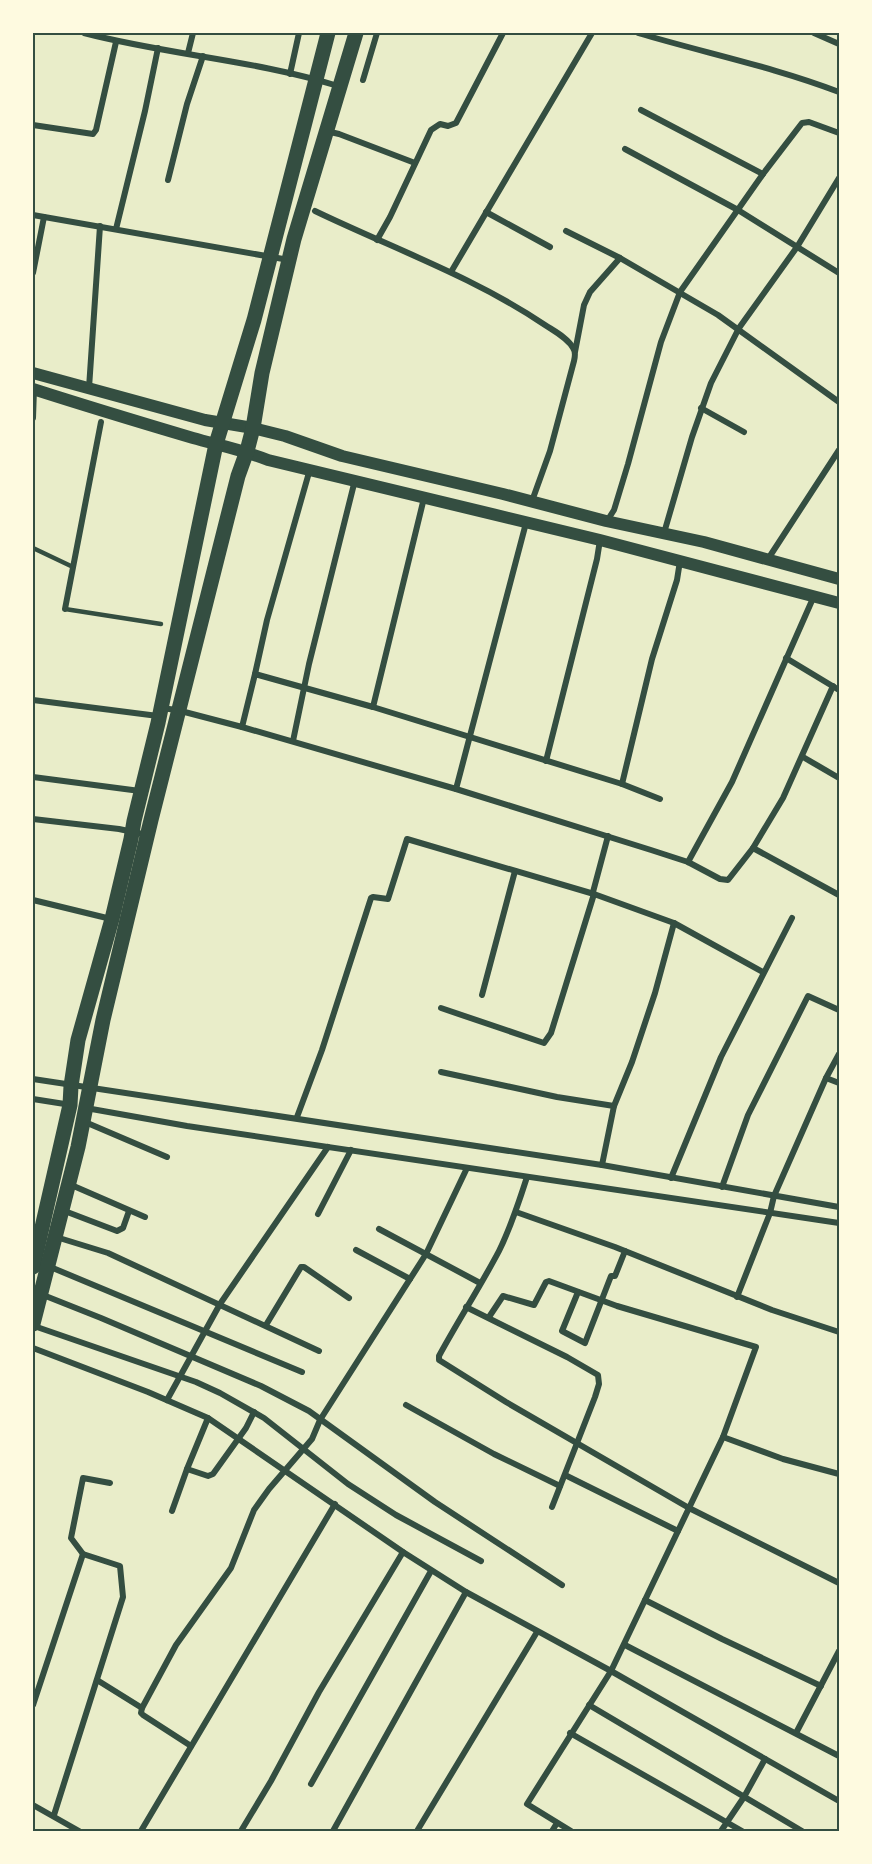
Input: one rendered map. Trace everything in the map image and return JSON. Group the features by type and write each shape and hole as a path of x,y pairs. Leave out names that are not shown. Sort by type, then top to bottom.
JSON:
{"highway":[{"path":"40,1266 55,1237 84,1111 140,834 141,792 216,444 254,320 328,33"},
{"path":"33,1325 40,1266 84,1111 71,1086 78,1040 112,919 177,710 237,476 253,428 262,373 289,260 356,33"}],"main road":[{"path":"33,373 222,423 253,428 298,440 342,456 606,521 704,542 839,579"},
{"path":"33,389 216,444 247,451 268,460 600,540 839,603"},
{"path":"657,555 664,534"}],"street":[{"path":"84,33 116,42 188,53 340,86"},
{"path":"188,53 193,33"},
{"path":"290,74 299,33"},
{"path":"363,80 376,33"},
{"path":"377,240 431,130 440,124 448,126 456,123 503,33"},
{"path":"451,272 592,33"},
{"path":"639,33 772,70 839,92"},
{"path":"814,33 839,44"},
{"path":"33,125 88,135 94,132 116,42"},
{"path":"116,229 158,48"},
{"path":"168,180 187,104 203,56"},
{"path":"641,110 763,174"},
{"path":"606,521 614,510 625,476 661,342 680,292 763,174 804,122 839,133"},
{"path":"326,131 415,163"},
{"path":"625,149 738,210 839,273"},
{"path":"664,534 701,408 739,328 797,247 839,178"},
{"path":"315,211 451,272 535,318 563,337 573,347 575,353"},
{"path":"486,212 550,247"},
{"path":"33,215 289,260"},
{"path":"33,273 44,217"},
{"path":"89,388 100,226"},
{"path":"566,231 620,258 739,328 839,402"},
{"path":"532,501 561,415 584,305 590,292 620,258"},
{"path":"33,389 33,418"},
{"path":"701,408 744,432"},
{"path":"65,609 101,422"},
{"path":"768,559 839,450"},
{"path":"242,727 267,620 309,469"},
{"path":"293,741 303,687 355,480"},
{"path":"373,707 424,497"},
{"path":"456,789 526,523"},
{"path":"546,761 600,540"},
{"path":"622,784 647,676 677,580 680,561"},
{"path":"688,862 732,782 814,596"},
{"path":"33,700 160,712 177,710 456,789 688,862 720,879 728,880 753,848 783,798 836,688 786,658"},
{"path":"255,674 373,707 622,784 660,799"},
{"path":"803,757 839,778"},
{"path":"33,777 141,792"},
{"path":"33,819 140,834"},
{"path":"441,1008 544,1043 551,1033 594,894 592,892 608,836"},
{"path":"297,1118 322,1050 371,898 388,899 407,840 594,894 674,923 763,972"},
{"path":"753,848 839,895"},
{"path":"482,995 515,871"},
{"path":"33,900 112,919"},
{"path":"672,1178 711,1079 792,918"},
{"path":"602,1165 614,1106 652,1003 674,923"},
{"path":"722,1187 753,1106 808,996 839,1010"},
{"path":"737,1297 770,1213 774,1196 826,1078 839,1054"},
{"path":"441,1072 557,1097 614,1106"},
{"path":"826,1078 839,1083"},
{"path":"33,1079 602,1165 839,1207"},
{"path":"33,1099 84,1111 839,1223"},
{"path":"84,1111 167,1157"},
{"path":"167,1400 220,1304 328,1147"},
{"path":"318,1214 351,1150"},
{"path":"191,1746 143,1715 142,1708 176,1645 231,1568 254,1510 312,1439 320,1420 426,1254 467,1168"},
{"path":"527,1177 516,1212 499,1251 438,1358 440,1361 689,1508 839,1583"},
{"path":"68,1184 145,1217"},
{"path":"62,1210 117,1231 123,1228 129,1211"},
{"path":"516,1212 625,1251 737,1297 839,1332"},
{"path":"379,1228 480,1283"},
{"path":"55,1237 108,1253 320,1351"},
{"path":"356,1250 410,1279"},
{"path":"578,1292 562,1331 585,1343 611,1276 615,1276 625,1251"},
{"path":"40,1266 302,1372"},
{"path":"266,1325 301,1267 349,1298"},
{"path":"489,1317 503,1296 534,1305 547,1281 756,1347 723,1437 625,1645 527,1804 571,1831"},
{"path":"37,1292 261,1386 309,1411 435,1502 562,1585"},
{"path":"466,1307 567,1357 598,1375 599,1384 552,1507"},
{"path":"33,1325 220,1393 254,1412 348,1484 396,1515 481,1561"},
{"path":"33,1348 208,1418 431,1571 839,1801"},
{"path":"406,1405 494,1454 560,1486"},
{"path":"187,1468 211,1476 238,1440 254,1412"},
{"path":"172,1511 208,1418"},
{"path":"723,1437 783,1459 839,1474"},
{"path":"565,1475 678,1531"},
{"path":"54,1815 123,1597 122,1571 118,1565 83,1554 71,1538 82,1480 85,1478 110,1483"},
{"path":"141,1831 335,1504"},
{"path":"241,1831 319,1692 403,1552"},
{"path":"33,1705 83,1554"},
{"path":"311,1784 431,1571"},
{"path":"333,1831 466,1592"},
{"path":"645,1600 821,1686"},
{"path":"417,1831 537,1632"},
{"path":"625,1645 839,1756"},
{"path":"796,1733 839,1651"},
{"path":"97,1680 142,1708"},
{"path":"589,1705 802,1831"},
{"path":"570,1733 742,1831"},
{"path":"721,1831 744,1797 765,1759"},
{"path":"33,1805 79,1831"},
{"path":"552,1831 557,1823"}],"lane":[{"path":"33,548 73,567"},
{"path":"65,609 161,624"}]}
